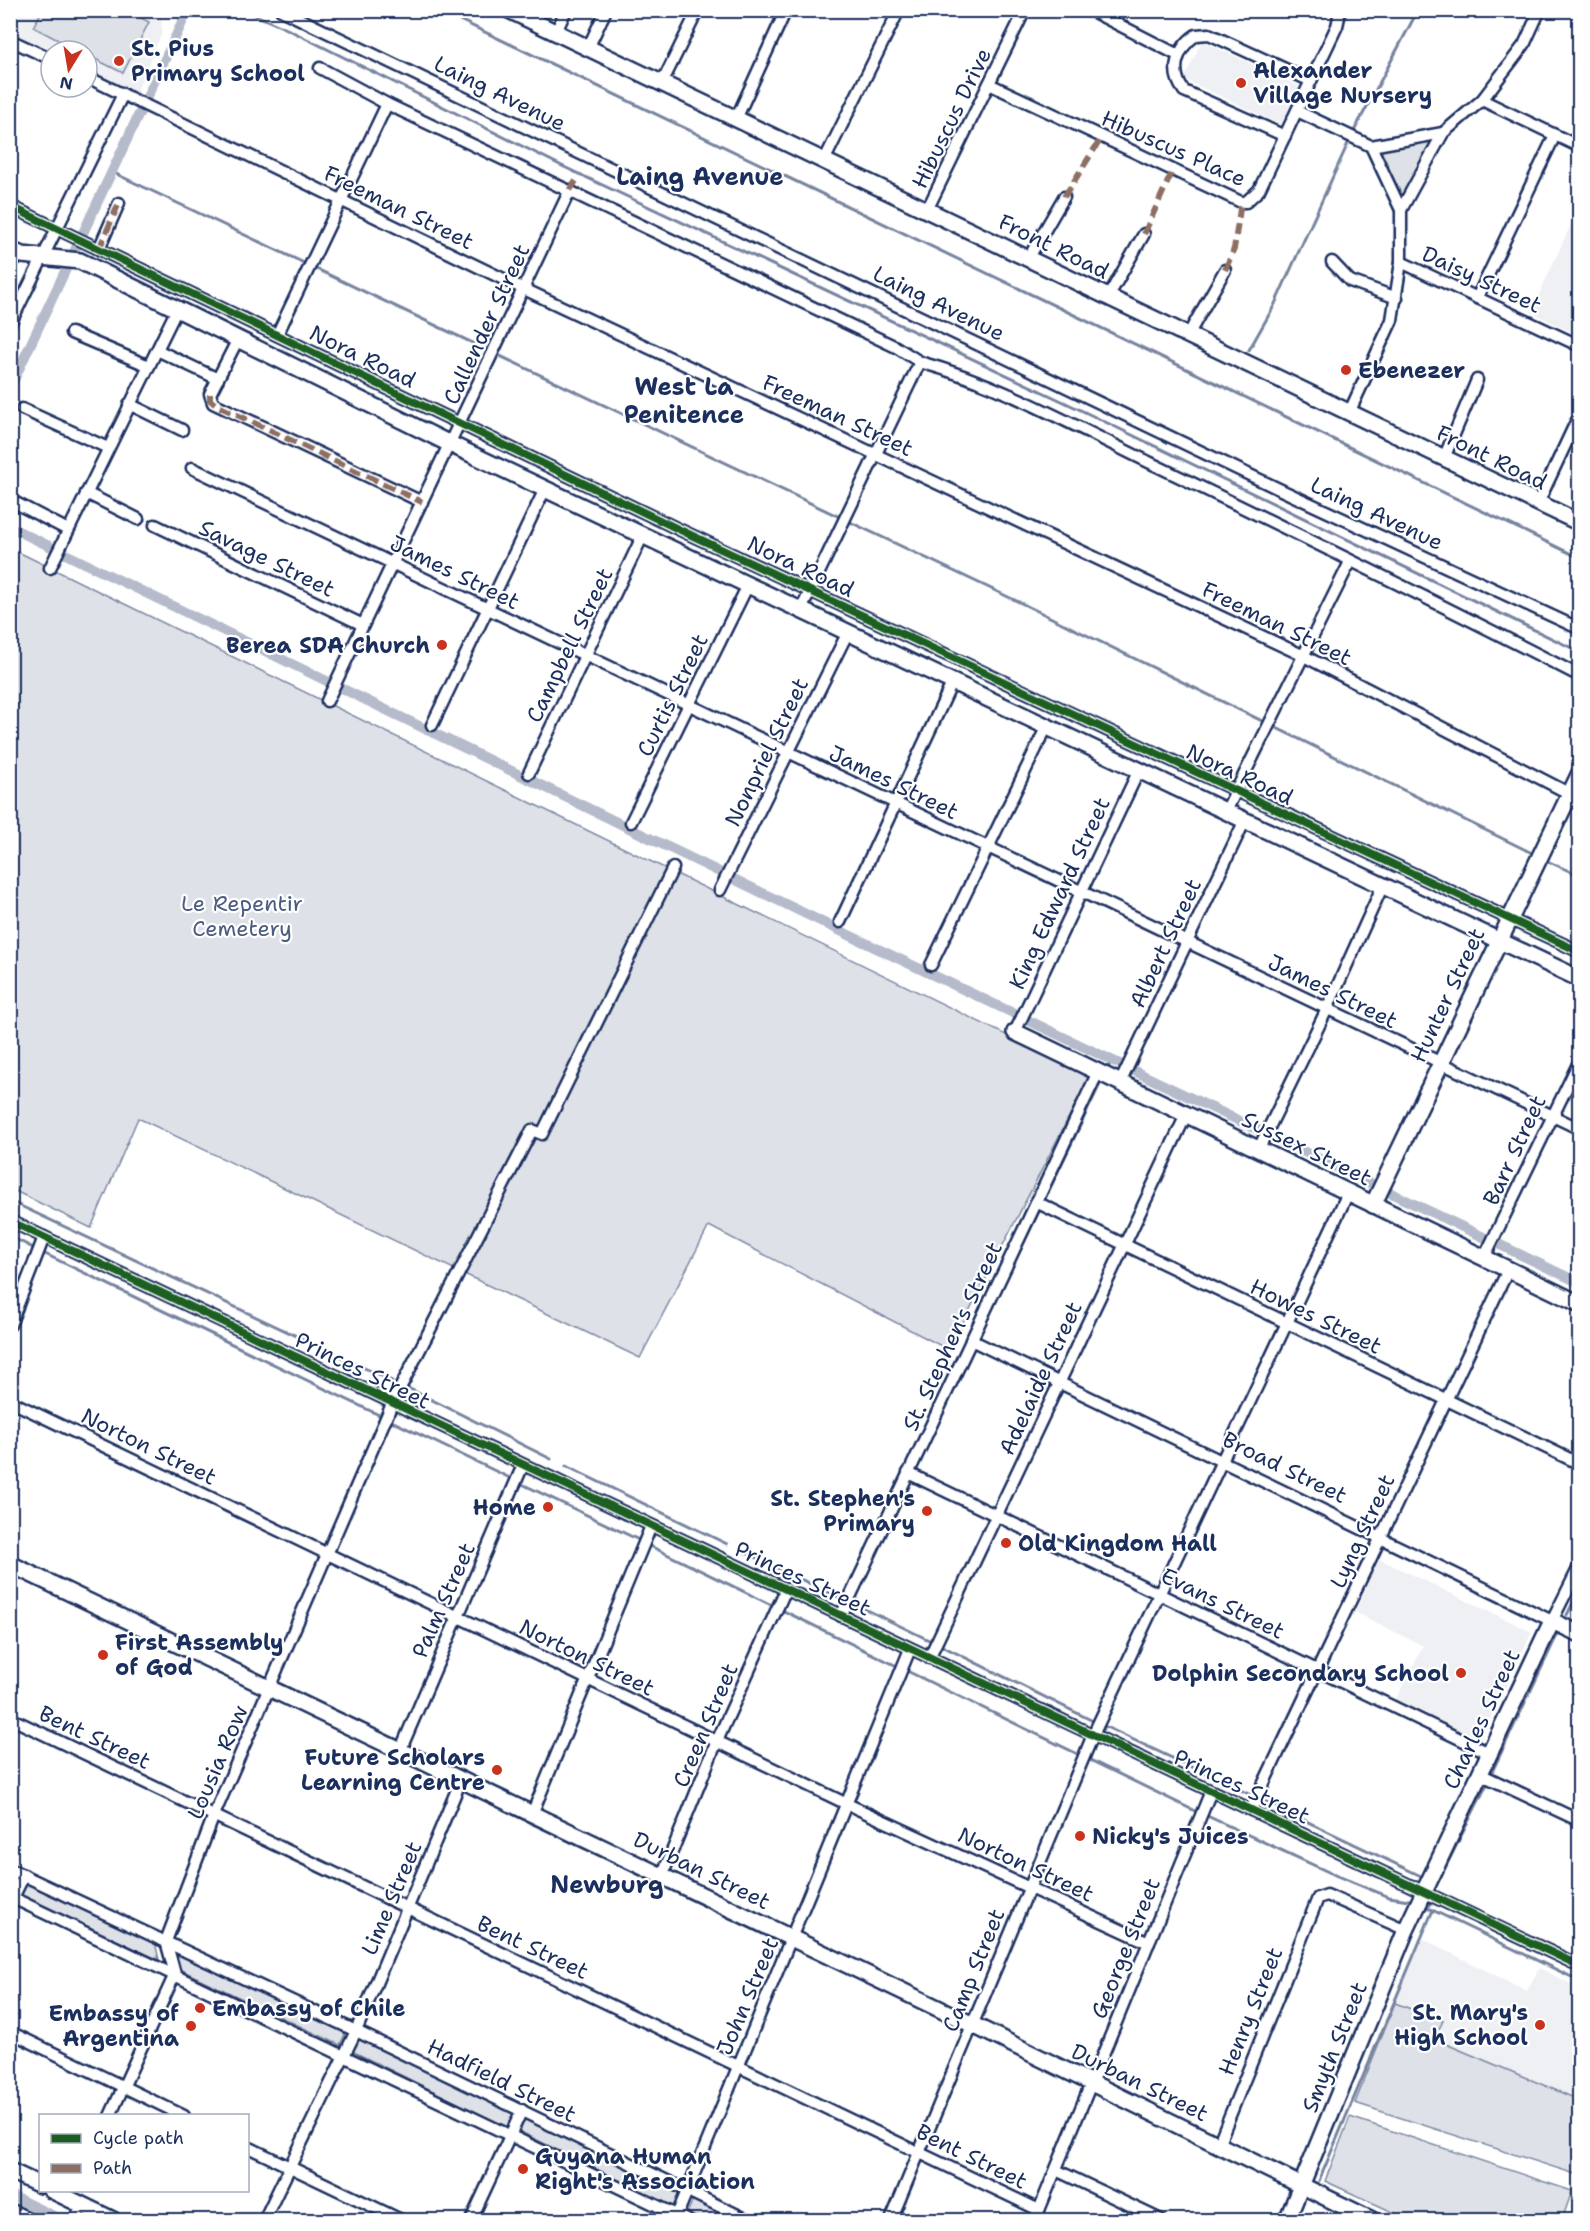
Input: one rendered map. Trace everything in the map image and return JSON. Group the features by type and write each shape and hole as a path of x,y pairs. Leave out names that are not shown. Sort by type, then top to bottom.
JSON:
{"street":[{"name":"Laing Avenue","path":"281,10 1281,490 1580,629"},
{"name":"Front Road","path":"509,10 1580,523"},
{"path":"556,32 566,10"},
{"path":"588,48 606,10"},
{"path":"662,83 698,10"},
{"path":"736,118 786,10"},
{"path":"824,161 899,10"},
{"name":"Hibuscus Drive","path":"927,210 1025,10"},
{"path":"1090,10 1178,55"},
{"name":"Hibuscus Place","path":"989,84 1241,202 1246,202 1259,190 1297,111 1337,26 1340,17 1337,10"},
{"path":"1401,210 1443,133 1482,100 1524,45 1540,10"},
{"path":"1285,136 1184,91 1177,82 1178,55 1196,34 1209,34 1311,81"},
{"path":"10,40 39,53"},
{"path":"320,68 387,104 896,347 920,362 957,373 1007,394 1580,676"},
{"name":"Freeman Street","path":"99,83 524,289 1302,655 1574,796"},
{"path":"12,318 123,94"},
{"path":"1482,100 1580,147"},
{"path":"277,335 387,104"},
{"path":"1297,111 1371,146 1443,133"},
{"path":"1477,298 1555,135"},
{"path":"1349,413 1392,320 1401,262 1401,210 1371,146"},
{"name":"Callender Street","path":"329,698 570,190"},
{"path":"1028,259 1064,196"},
{"path":"99,249 119,203"},
{"name":"Nora Road","path":"10,206 1236,792 1580,952"},
{"path":"1108,297 1144,234"},
{"path":"10,250 22,255 80,261 450,444 1580,979"},
{"path":"1332,262 1350,281 1396,298"},
{"name":"Daisy Street","path":"1401,262 1580,346"},
{"path":"1188,335 1225,270"},
{"path":"50,568 177,309"},
{"path":"71,333 149,366"},
{"path":"238,339 209,397 216,405 422,502"},
{"path":"157,350 218,379"},
{"path":"801,610 920,362"},
{"path":"1444,458 1477,380"},
{"path":"129,404 182,430"},
{"path":"22,409 108,448"},
{"path":"1538,503 1576,422"},
{"name":"James Street","path":"192,468 1439,1064 1580,1129"},
{"path":"432,725 545,489"},
{"path":"86,494 138,519"},
{"path":"10,500 69,530"},
{"name":"Savage Street","path":"154,525 363,625"},
{"name":"Campbell Street","path":"529,772 644,535"},
{"path":"1226,811 1350,562"},
{"name":"Curtis Street","path":"632,822 748,585"},
{"name":"Nonpriel Street","path":"720,890 848,632"},
{"path":"840,922 952,681"},
{"path":"931,965 1047,726"},
{"name":"King Edward Street","path":"1015,1032 1139,770"},
{"name":"Hunter Street","path":"1375,1200 1508,918 1574,796 1580,773"},
{"name":"Albert Street","path":"1120,1083 1245,820"},
{"name":"Lousia Row","path":"166,1941 214,1815 390,1407 532,1130 542,1134 673,868"},
{"path":"1259,1148 1327,1009 1383,885"},
{"name":"Sussex Street","path":"1015,1032 1348,1193 1375,1200 1486,1253 1508,1270 1580,1304"},
{"name":"Barr Street","path":"1486,1253 1580,1060"},
{"name":"St. Stephen's Street","path":"841,1616 1098,1072"},
{"name":"Adelaide Street","path":"929,1658 1186,1115"},
{"name":"Camp Street","path":"891,2220 1093,1735 1348,1193"},
{"name":"Howes Street","path":"1036,1202 1580,1464"},
{"name":"Princes Street","path":"10,1221 390,1407 783,1594 841,1616 910,1648 1580,1966"},
{"path":"10,1324 44,1237"},
{"name":"Lyng Street","path":"1251,1810 1508,1270"},
{"name":"Broad Street","path":"971,1340 1580,1634"},
{"name":"Norton Street","path":"10,1401 847,1804 1149,1943"},
{"name":"Palm Street","path":"400,1751 521,1469"},
{"name":"Evans Street","path":"908,1473 1489,1754"},
{"path":"532,1814 649,1530"},
{"name":"Durban Street","path":"10,1564 973,2025 1372,2220"},
{"name":"Charles Street","path":"1423,1892 1580,1565"},
{"name":"Creen Street","path":"662,1876 717,1742 783,1594"},
{"name":"John Street","path":"680,2219 688,2192 738,2066 910,1648"},
{"name":"Bent Street","path":"10,1718 919,2152 1037,2215"},
{"path":"1480,1774 1580,1821"},
{"name":"Lime Street","path":"264,2220 356,2031 461,1780"},
{"name":"George Street","path":"1037,2215 1211,1791"},
{"name":"Hadfield Street","path":"10,1869 356,2031 748,2220"},
{"path":"12,1900 24,1875"},
{"name":"Smyth Street","path":"1287,2220 1423,1892"},
{"name":"Henry Street","path":"1218,2145 1316,1901 1323,1895 1407,1930"},
{"name":"Hadfield Street","path":"12,1900 175,1974 511,2134 680,2219"},
{"path":"110,2114 175,1974 166,1941"},
{"path":"10,2032 182,2114"},
{"path":"471,2220 522,2110"},
{"path":"249,2148 401,2220"},
{"path":"1056,2170 1161,2220"},
{"path":"10,2171 39,2185"},
{"path":"54,2192 76,2207 113,2220"},
{"path":"10,2212 27,2220"}],"shaded area":[{"name":"St. Pius Primary School","path":"10,11 154,11 161,15 162,33 136,93 99,76 99,39 39,39 39,46 11,32"},
{"name":"Alexander Village Nursery","path":"1202,41 1299,86 1281,125 1184,79"},
{"path":"1579,207 1579,336 1531,312"},
{"name":"Dolphin Secondary School","path":"1379,1559 1532,1632 1480,1740 1395,1701 1423,1646 1355,1612"},
{"path":"1423,1939 1527,1991 1539,1968 1579,1988 1579,2100 1434,2039 1443,2020 1395,2003"}],"green space":[{"path":"42,11 128,11 149,22 123,73 99,61 99,39 56,39 33,27"},
{"path":"1437,138 1401,201 1378,149"},
{"name":"Le Repentir Cemetery","path":"10,548 1090,1076 949,1350 709,1226 640,1358 138,1118 91,1228 11,1189"},
{"path":"26,1881 155,1942 159,1960 20,1896"},
{"path":"176,1951 346,2032 340,2045 177,1968"},
{"path":"1395,2003 1443,2021 1434,2039 1579,2100 1578,2175 1355,2103"},
{"path":"359,2037 515,2114 508,2128 352,2051"},
{"path":"526,2117 682,2194 675,2208 519,2131"},
{"path":"1350,2117 1572,2191 1562,2220 1410,2220 1325,2181"},
{"path":"693,2200 736,2220 703,2220 687,2213"}],"waterway":[{"path":"10,388 188,10"},
{"path":"244,10 289,30 562,166 1064,402 1580,652"},
{"path":"439,10 1580,558"},
{"path":"1353,133 1418,10"},
{"path":"1249,350 1274,306 1350,139"},
{"path":"112,172 1021,603 1530,852"},
{"path":"10,527 851,936 1580,1283"},
{"path":"1545,860 1580,876"},
{"path":"1106,1071 1112,1060"},
{"path":"984,1325 1102,1080"},
{"path":"10,1201 392,1381"},
{"path":"10,1236 35,1249"},
{"path":"41,1252 514,1480"},
{"path":"408,1388 551,1459"},
{"path":"566,1466 727,1544"},
{"path":"520,1483 641,1541"},
{"path":"646,1544 899,1667"},
{"path":"742,1551 842,1599"},
{"path":"1567,1615 1580,1589"},
{"path":"859,1606 929,1640"},
{"path":"1490,1776 1559,1631"},
{"path":"940,1645 1093,1721"},
{"path":"905,1670 1199,1813"},
{"path":"1104,1726 1251,1795"},
{"path":"1437,1884 1487,1784"},
{"path":"1262,1800 1421,1876"},
{"path":"1205,1815 1335,1875 1389,1897 1409,1900"},
{"path":"1430,1903 1428,1908 1580,1981"},
{"path":"1319,2181 1433,1910"},
{"path":"10,2195 62,2220"}],"marked path":[{"path":"1064,197 1102,137"},
{"path":"1144,234 1173,170"},
{"path":"570,190 576,181"},
{"path":"1225,270 1234,249 1241,202"},
{"path":"99,249 119,203"},
{"path":"10,314 14,316"},
{"path":"210,394 210,400 216,405 422,502"}],"cycle path":[{"path":"10,206 676,528 1580,952"},
{"path":"10,1221 1580,1966"}],"place":[{"name":"St. Pius Primary School","path":"119,61"},
{"name":"Alexander Village Nursery","path":"1241,83"},
{"name":"Ebenezer","path":"1346,370"},
{"name":"Berea SDA Church","path":"442,645"},
{"name":"Home","path":"548,1507"},
{"name":"St. Stephen's Primary","path":"927,1511"},
{"name":"Old Kingdom Hall","path":"1006,1543"},
{"name":"First Assembly of God","path":"103,1655"},
{"name":"Dolphin Secondary School","path":"1461,1673"},
{"name":"Future Scholars Learning Centre","path":"497,1770"},
{"name":"Nicky's Juices","path":"1080,1836"},
{"name":"Embassy of Chile","path":"200,2008"},
{"name":"St. Mary's High School","path":"1540,2025"},
{"name":"Embassy of Argentina","path":"191,2026"},
{"name":"Guyana Human Right's Association","path":"523,2169"}],"district":[{"name":"Laing Avenue","path":"700,177"},
{"name":"West La Penitence","path":"684,401"},
{"name":"Newburg","path":"607,1885"}]}
